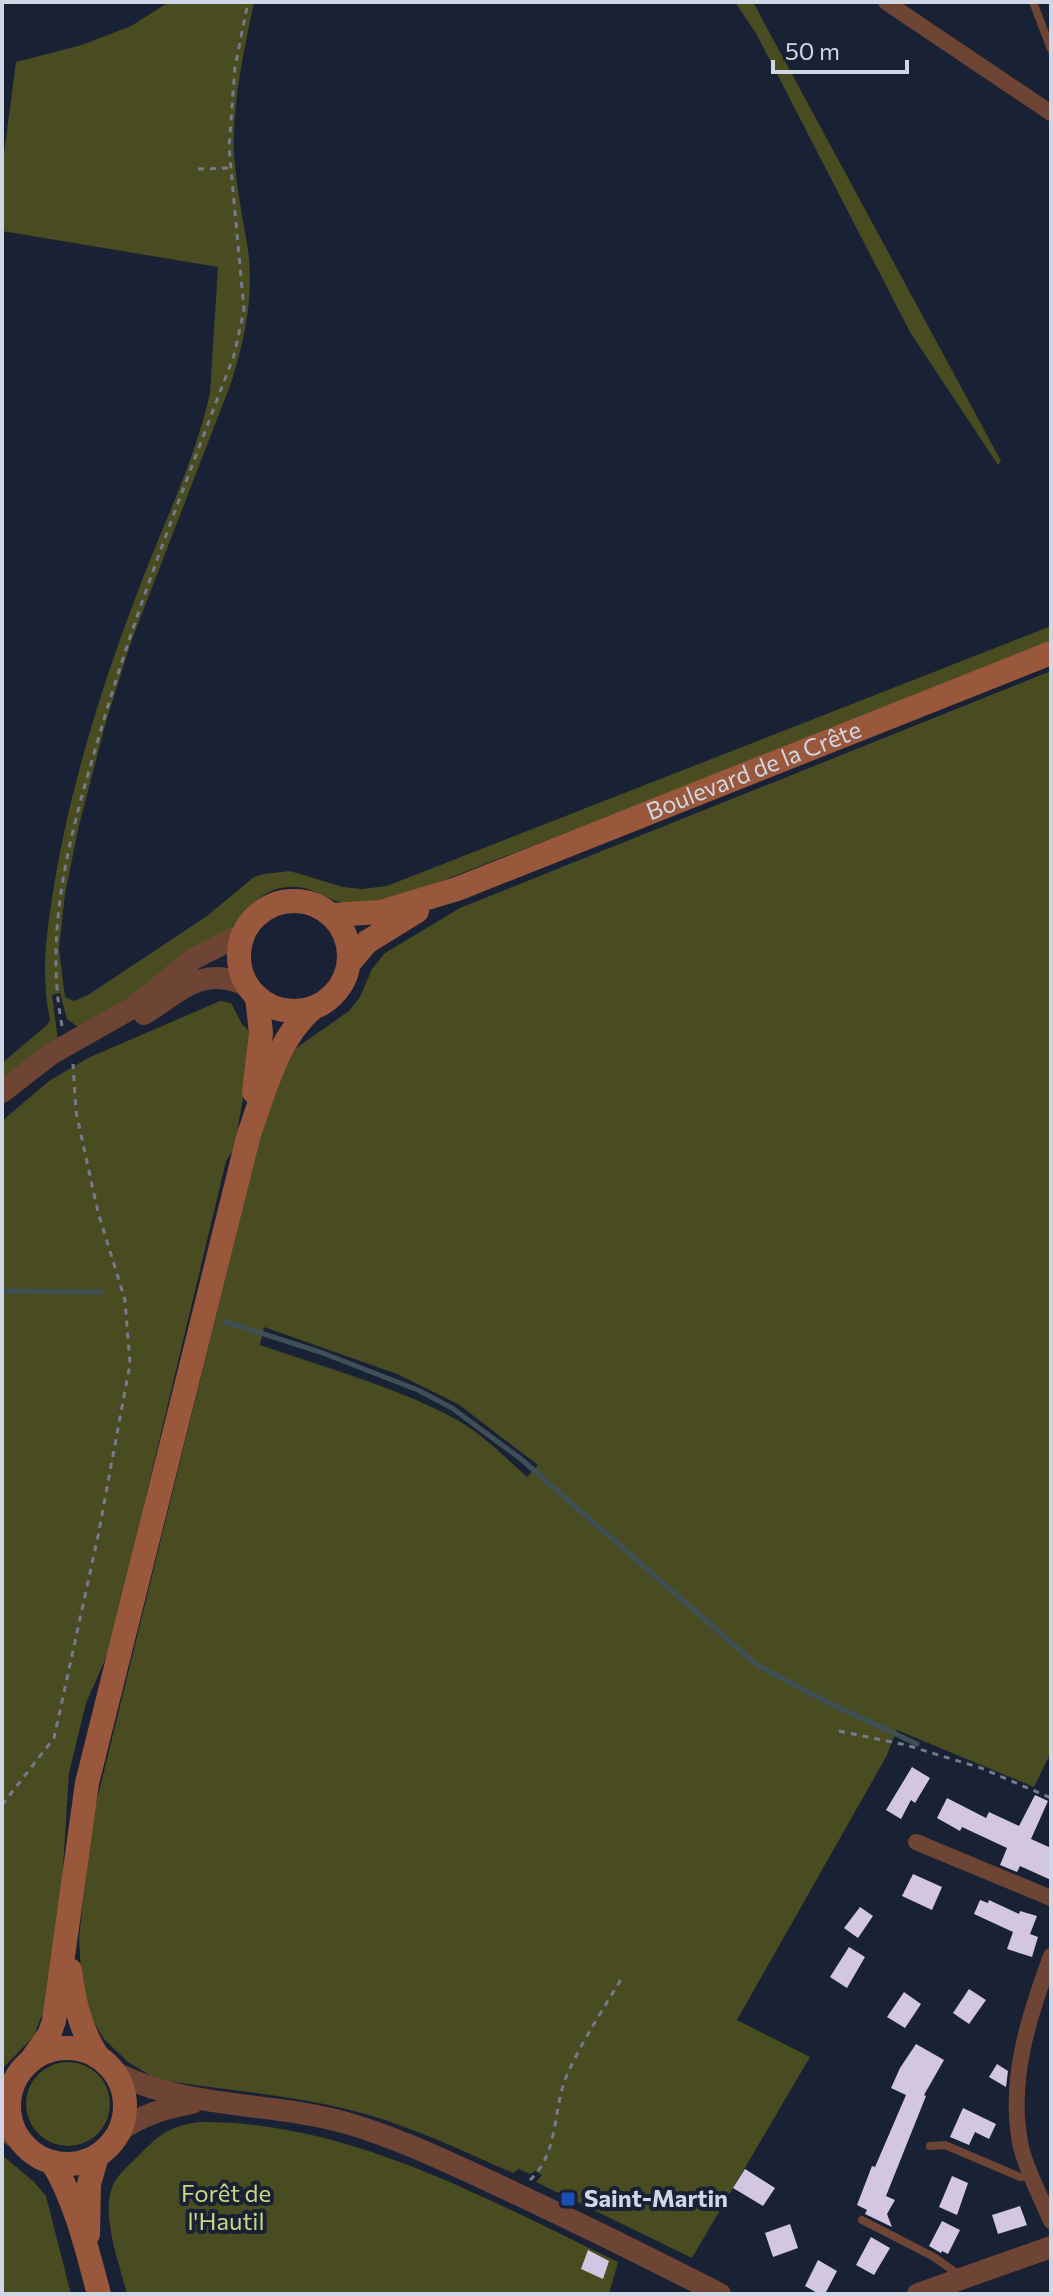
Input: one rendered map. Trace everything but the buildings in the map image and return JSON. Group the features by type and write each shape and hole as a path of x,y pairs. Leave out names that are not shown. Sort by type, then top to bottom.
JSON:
{"main road":[{"name":"Boulevard de la Crête","path":"332,915 381,912 457,889 1051,653"},
{"name":"Boulevard de la Crête","path":"350,962 380,932 457,889"},
{"path":"69,1928 75,2007 86,2038 123,2095 125,2107 119,2131 111,2143 97,2156 75,2163 52,2162 33,2153 10,2134 8,2085 32,2059 49,2035 54,2021 87,1783 249,1134 261,1033 252,991 243,976 239,954 244,933 262,911 288,901 316,905 332,915 345,932 350,962 342,985 334,995 313,1008 286,1041 249,1134"},
{"path":"252,991 278,1009 302,1011 313,1008"},
{"path":"32,2059 65,2048 88,2052 106,2065"},
{"path":"88,2252 89,2184 97,2156"},
{"path":"52,2162 65,2185 99,2294"}],"street":[{"path":"886,2 1051,113"},
{"path":"2,1104 70,1048 134,1007 193,959 244,933"},
{"path":"2,1092 32,1067 140,1016 196,981 221,977 252,991"},
{"path":"916,1842 1051,1898"},
{"path":"1051,1956 1020,2057 1015,2106 1022,2150 1051,2221"},
{"path":"106,2065 152,2089 324,2118 390,2138 516,2193 720,2294"},
{"path":"119,2131 162,2109 203,2100"},
{"path":"918,2294 1051,2247"}],"lane":[{"path":"1033,2 1051,49"},
{"path":"930,2146 945,2145 1020,2177 1032,2175"},
{"path":"862,2220 934,2257 963,2278"}],"path":[{"path":"2,1805 54,1738 98,1536 130,1364 125,1300 91,1183 76,1112 70,1048 58,1004 54,948 79,803 118,672 234,355 244,310 229,147 235,67 248,2"},
{"path":"198,169 231,168"},
{"path":"839,1731 906,1745 981,1768 1051,1798"},
{"path":"516,2193 538,2172 551,2148 566,2076 623,1976"}],"green space":[{"path":"169,2 254,2 240,78 234,134 236,178 250,267 249,301 231,383 131,642 106,722 65,894 59,949 65,997 74,1001 88,995 207,916 254,877 290,871 343,887 362,889 387,886 1051,626 1051,643 399,897 353,905 300,887 271,891 191,960 81,1029 67,1019 60,993 52,995 58,1040 2,1085 2,1063 50,1019 45,986 47,936 68,814 110,668 203,420 210,393 218,267 2,231 2,168 16,62 82,45 131,26"},
{"path":"735,2 753,2 1001,461 998,465 910,332 757,35"},
{"path":"1051,671 1051,1752 1034,1787 897,1730 886,1757 737,2020 810,2057 692,2258 536,2182 542,2175 535,2171 530,2174 519,2169 513,2173 388,2121 317,2103 156,2079 128,2062 105,2040 83,2006 79,1938 92,1820 270,1096 296,1048 349,1011 360,997 372,969 385,953 460,908","holes":["264,1327 397,1374 458,1404 538,1465 527,1477 481,1436 450,1416 380,1386 260,1345"]},
{"path":"220,1001 231,1003 242,1024 254,1036 234,1149 226,1161 109,1651 86,1703 69,1773 61,1900 45,2017 41,2017 34,2036 2,2069 2,1121 49,1081 88,1058"},
{"path":"68,2062 84,2065 98,2074 107,2088 110,2104 107,2120 98,2134 84,2143 68,2146 52,2143 38,2134 29,2120 26,2104 29,2088 38,2074 52,2065"},
{"name":"Forêt de l'Hautil","path":"200,2122 256,2125 310,2135 416,2168 618,2262 609,2294 127,2294 110,2224 113,2185 118,2176 162,2135 175,2128"},
{"path":"2,2155 46,2196 71,2294 2,2294"}],"waterway":[{"path":"2,1291 101,1292"},
{"path":"226,1322 320,1352 418,1390 452,1408 521,1459 757,1665 917,1744"}],"place":[{"name":"Saint-Martin","path":"568,2199"}]}
